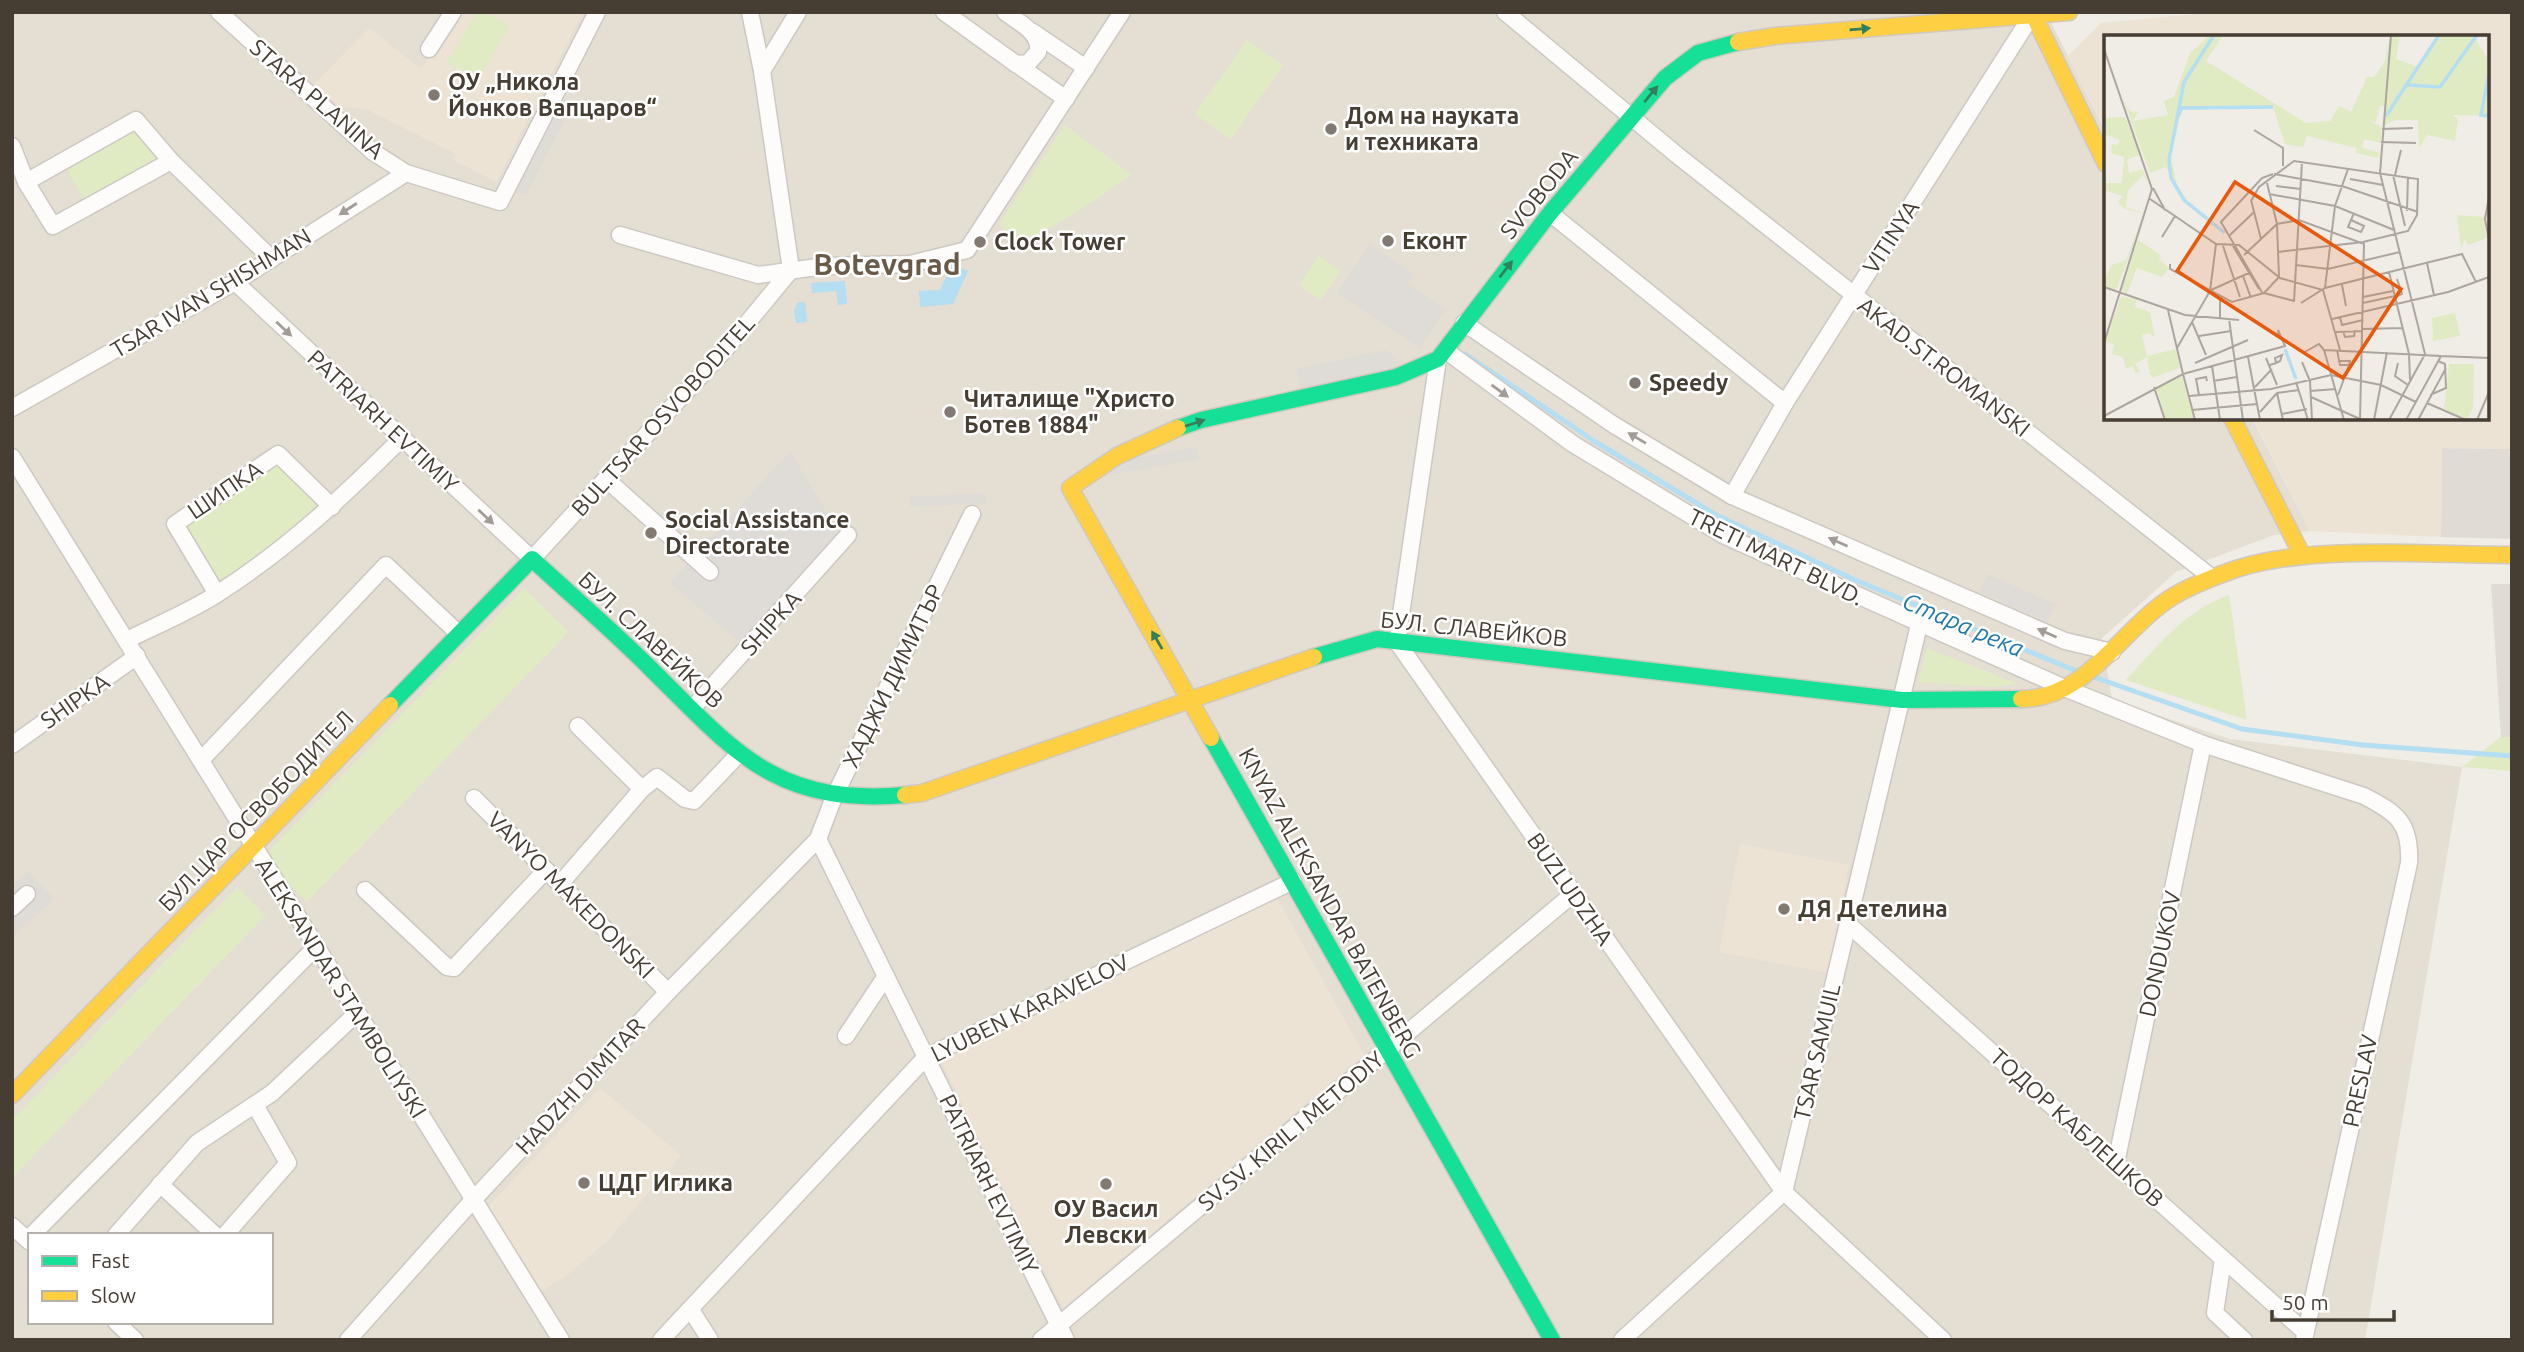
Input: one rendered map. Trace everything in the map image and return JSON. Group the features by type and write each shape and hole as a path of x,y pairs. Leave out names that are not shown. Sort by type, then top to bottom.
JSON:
{"street":[{"name":"STARA PLANINA","path":"219,12 373,152 406,173 500,202 597,12"},
{"path":"429,49 453,12"},
{"path":"750,12 762,71 791,270"},
{"path":"762,71 798,12"},
{"path":"944,12 966,19 1010,60 1066,99"},
{"path":"1005,12 1086,68"},
{"path":"621,235 758,275 825,265 910,264 967,250 1122,12"},
{"name":"AKAD.ST.ROMANSKI","path":"1505,12 1677,155 2211,578"},
{"name":"SVOBODA","path":"1441,355 1550,213 1680,64 1718,45 1887,19 2069,12"},
{"path":"2032,14 2104,160"},
{"name":"VITINYA","path":"1732,496 1786,403 2032,14"},
{"path":"1010,60 1022,64 1033,60 1040,47 1031,31"},
{"path":"26,182 136,120 171,161 272,258"},
{"path":"12,146 26,182 53,226 171,161"},
{"name":"TSAR IVAN SHISHMAN","path":"12,408 234,282 406,173"},
{"path":"1550,213 1786,403"},
{"name":"BUL.TSAR OSVOBODITEL","path":"532,559 729,345 791,270"},
{"name":"PATRIARH EVTIMIY","path":"234,282 532,559"},
{"name":"TRETI MART BLVD.","path":"1464,323 1614,425 1732,496 2065,641 2112,652"},
{"path":"1398,642 1441,355"},
{"name":"TRETI MART BLVD.","path":"1441,355 1573,444 1707,527 1919,625 2072,685 2203,744 2364,796 2389,809 2403,824"},
{"name":"KNYAZ ALEKSANDAR BATENBERG","path":"1441,355 1396,377 1201,420 1165,433 1117,456 1070,488 1293,881 1386,1052 1552,1340"},
{"path":"2233,420 2302,555"},
{"path":"127,640 217,594 332,508 401,439"},
{"name":"ШИПКА","path":"217,594 175,524 278,454 332,508"},
{"name":"ALEKSANDAR STAMBOLIYSKI","path":"12,457 561,1340"},
{"path":"606,479 709,572"},
{"name":"ХАДЖИ ДИМИТЪР","path":"818,839 834,797 972,514"},
{"name":"SHIPKA","path":"692,709 849,535"},
{"path":"2072,685 2172,597 2211,578 2263,562 2302,555 2512,555"},
{"name":"БУЛ. СЛАВЕЙКОВ","path":"532,559 738,755 788,783 834,797 884,798 922,793 1191,699 1354,644 1377,639 1902,700 2036,699 2072,685"},
{"name":"БУЛ.ЦАР ОСВОБОДИТЕЛ","path":"12,1095 532,559"},
{"path":"202,759 386,565 459,634"},
{"name":"TSAR SAMUIL","path":"1784,1192 1919,625"},
{"name":"BUZLUDZHA","path":"1398,642 1784,1192 1943,1340"},
{"name":"SHIPKA","path":"12,745 138,656"},
{"path":"578,726 642,789"},
{"name":"DONDUKOV","path":"2116,1163 2203,744"},
{"path":"560,884 642,789 657,776 685,799 694,801 701,797 738,755"},
{"name":"VANYO MAKEDONSKI","path":"474,798 668,992"},
{"name":"PRESLAV","path":"2305,1336 2409,863 2410,840 2403,824"},
{"name":"PATRIARH EVTIMIY","path":"818,839 1066,1340"},
{"name":"HADZHI DIMITAR","path":"348,1340 473,1200 668,992 818,839"},
{"path":"365,890 447,967 454,968 546,870"},
{"name":"LYUBEN KARAVELOV","path":"661,1340 926,1057 1293,881"},
{"path":"12,908 27,894"},
{"name":"SV.SV. KIRIL I METODIY","path":"1041,1340 1573,894"},
{"name":"ТОДОР КАБЛЕШКОВ","path":"1848,924 2223,1259 2305,1336"},
{"path":"36,1233 316,947"},
{"path":"846,1036 886,976"},
{"path":"118,1233 197,1143 272,1093 356,1013"},
{"path":"227,1233 288,1163 255,1105"},
{"path":"160,1184 213,1233"},
{"path":"1622,1340 1784,1192"},
{"path":"13,1228 28,1238"},
{"path":"2223,1259 2215,1313 2244,1340"},
{"path":"691,1310 710,1340"},
{"path":"118,1324 135,1340"}],"shaded area":[{"path":"12,12 2046,12 2104,128 2104,420 2253,420 2310,531 2274,535 2176,572 2102,638 2112,700 2230,739 2462,767 2365,1340 12,1340"},
{"name":"ОУ „Никола Йонков Вапцаров“","path":"460,12 583,12 496,182 454,160 456,154 368,110 339,106 314,84 369,28 421,69"},
{"path":"2216,12 2512,12 2512,449 2442,448 2441,537 2310,531 2254,420 2489,420 2489,35 2104,35 2104,126 2068,56 2101,23"},
{"path":"555,94 573,103 526,195 509,186"},
{"path":"1370,244 1414,274 1407,284 1446,309 1420,348 1337,293"},
{"path":"1386,350 1401,362 1381,375 1301,392 1296,369"},
{"path":"1197,447 1199,459 1109,475 1106,463"},
{"path":"2442,448 2512,449 2512,539 2441,537"},
{"path":"790,451 841,537 742,644 670,583"},
{"path":"985,493 986,503 910,507 910,497"},
{"path":"1988,574 2055,604 2047,622 1980,592"},
{"path":"2491,584 2512,584 2512,738 2501,737"},
{"name":"ДЯ Детелина","path":"1740,844 1849,865 1828,973 1719,952"},
{"path":"28,871 54,899 12,937 12,886"},
{"name":"ОУ Васил Левски","path":"1277,898 1364,1055 1063,1308 941,1061"},
{"name":"ЦДГ Иглика","path":"600,1088 681,1155 607,1241 565,1277 536,1294 484,1211"}],"green space":[{"path":"476,12 487,12 510,26 478,80 447,62"},
{"path":"1247,40 1283,65 1231,139 1195,114"},
{"path":"1065,125 1131,174 1096,200 1020,246 999,224"},
{"path":"135,130 160,157 85,201 66,169"},
{"path":"1319,256 1341,271 1320,300 1299,285"},
{"path":"279,460 327,507 217,588 181,528"},
{"path":"524,588 569,632 307,902 262,858"},
{"path":"2229,595 2247,720 2126,680 2185,620 2198,610"},
{"path":"1927,648 2018,684 1994,687 1918,682"},
{"path":"2501,737 2512,738 2512,771 2462,767"},
{"path":"237,887 266,915 12,1178 12,1120"}],"water":[{"path":"952,264 968,271 953,304 920,307 919,291 940,290"},
{"path":"845,281 847,304 838,305 836,291 812,293 811,283"},
{"path":"798,302 805,302 807,322 796,323 794,311"}],"waterway":[{"name":"Стара река","path":"1465,354 1594,441 1716,515 1855,580 2079,672"},
{"name":"Стара река","path":"2091,676 2242,729 2363,745 2512,756"}],"traffic: fast":[{"path":"1178,428 1201,420 1396,377 1438,359 1550,213 1665,78 1698,53 1738,42"},
{"path":"390,705 532,559 733,748 760,767 789,782 822,791 860,796 905,795"},
{"path":"1314,657 1377,639 1902,700 2021,699"},
{"path":"1211,738 1552,1340"}],"traffic: slow":[{"path":"2032,12 2104,160"},
{"path":"1738,42 1775,36 2069,12"},
{"path":"2233,420 2302,555"},
{"path":"1178,428 1117,456 1070,488 1211,738"},
{"path":"2021,699 2044,696 2065,688 2102,660 2136,626 2172,597 2236,569 2300,556 2336,554 2512,555"},
{"path":"905,795 922,793 1314,657"},
{"path":"12,1095 390,705"}],"place":[{"name":"ОУ „Никола Йонков Вапцаров“","path":"434,95"},
{"name":"Дом на науката и техниката","path":"1331,129"},
{"name":"Еконт","path":"1388,241"},
{"name":"Clock Tower","path":"980,242"},
{"name":"Speedy","path":"1635,383"},
{"name":"Читалище \"Христо Ботев 1884\"","path":"950,412"},
{"name":"Social Assistance Directorate","path":"651,533"},
{"name":"ДЯ Детелина","path":"1784,909"},
{"name":"ЦДГ Иглика","path":"584,1183"},
{"name":"ОУ Васил Левски","path":"1106,1184"}],"district":[{"name":"Botevgrad","path":"887,265"}]}
